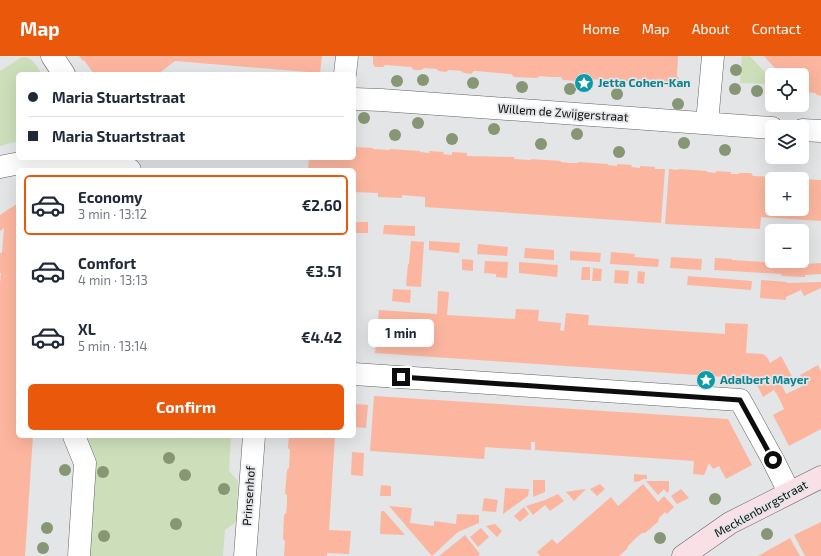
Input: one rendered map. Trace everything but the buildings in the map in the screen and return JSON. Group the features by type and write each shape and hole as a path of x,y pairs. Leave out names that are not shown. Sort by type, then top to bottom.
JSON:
{"main road":[{"name":"Mecklenburgstraat","path":"694,553 730,523 821,477"}],"street":[{"path":"52,56 63,72"},
{"path":"345,72 347,56"},
{"path":"707,124 713,56"},
{"name":"Willem de Zwijgerstraat","path":"356,100 388,101 765,128"},
{"path":"809,130 821,131"},
{"path":"0,167 20,163 83,165 111,168"},
{"path":"356,374 740,400 789,492"},
{"path":"75,438 85,463 79,556"},
{"name":"Prinsenhof","path":"245,556 254,438"}],"green space":[{"path":"742,56 750,56 765,72 765,84 740,83"},
{"path":"22,57 26,57 32,60 41,72 16,72 16,142 0,146 0,71"},
{"path":"85,438 231,438 229,471 238,481 236,522 225,530 223,556 88,556"}],"place":[{"name":"Jetta Cohen-Kan","path":"584,83"},
{"name":"Adalbert Mayer","path":"706,380"}],"route":[{"path":"401,377 740,400 773,460"}]}
